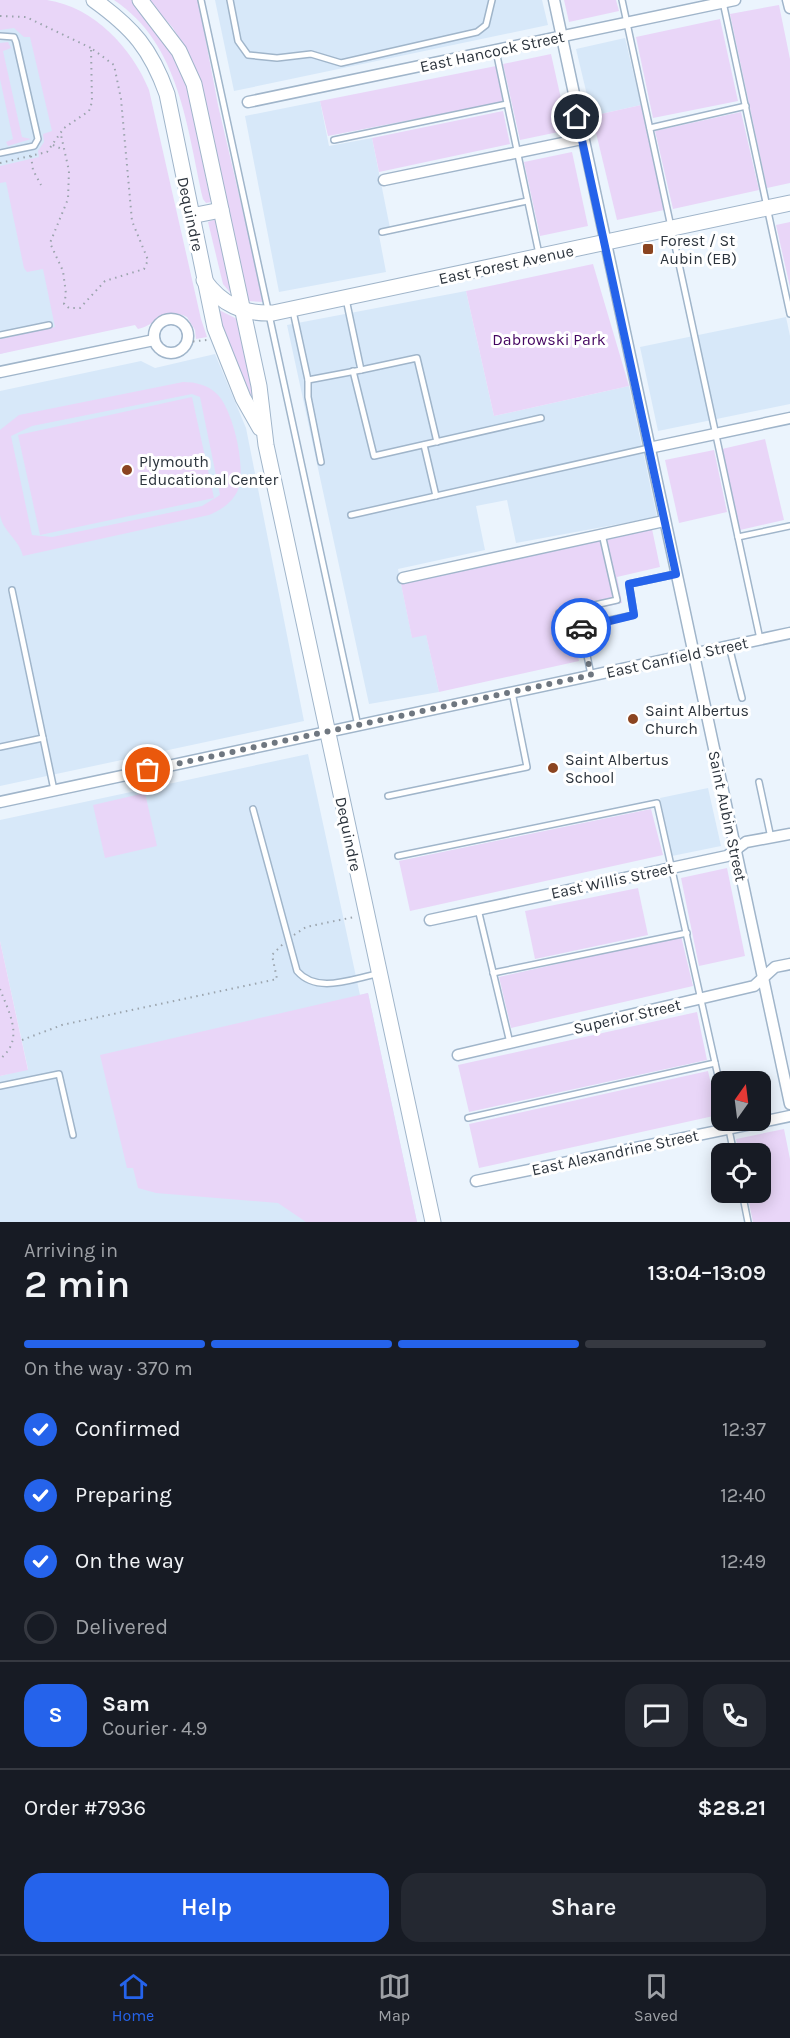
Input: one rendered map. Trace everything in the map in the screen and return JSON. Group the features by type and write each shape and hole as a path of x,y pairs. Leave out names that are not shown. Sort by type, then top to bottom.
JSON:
{"street":[{"name":"Dequindre","path":"94,0 123,21 138,37 159,72 167,94 215,328 243,398 266,445"},
{"name":"Dequindre","path":"140,0 170,36 186,64 200,111 259,386 266,445 433,1222"},
{"name":"Saint Aubin Street","path":"554,0 604,243 790,1104"},
{"name":"East Hancock Street","path":"248,102 735,0"},
{"path":"788,0 790,8"},
{"path":"384,180 582,139"},
{"name":"East Forest Avenue","path":"204,280 224,301 242,311 269,313 790,203"},
{"path":"191,216 221,210"},
{"path":"170,319 185,326 187,342 180,350 170,353 160,349 154,340 156,328 170,319"},
{"path":"0,372 154,340"},
{"path":"649,448 790,418"},
{"path":"403,578 664,521"},
{"name":"East Canfield Street","path":"0,802 790,633"},
{"name":"East Willis Street","path":"430,920 727,856 746,842 790,834"},
{"name":"Superior Street","path":"458,1055 753,986 775,967 790,964"},
{"name":"East Alexandrine Street","path":"771,1118 790,1116"},
{"name":"East Alexandrine Street","path":"476,1181 711,1128"}],"lane":[{"path":"201,0 358,726"},
{"path":"230,0 238,41 248,55 277,58 311,54 341,63 477,32 486,25 492,0"},
{"path":"622,0 760,639"},
{"path":"723,1 790,314"},
{"path":"0,36 14,37 16,42 38,139 34,146 0,153"},
{"path":"496,51 540,257"},
{"path":"334,140 507,104"},
{"path":"650,128 746,106"},
{"path":"382,232 527,201"},
{"path":"345,298 361,369"},
{"path":"292,309 308,380 308,398 321,462"},
{"path":"0,335 49,325"},
{"path":"308,380 417,358 437,442"},
{"path":"353,371 374,456 541,418"},
{"path":"424,445 436,496"},
{"path":"351,515 649,448"},
{"path":"738,537 790,526"},
{"path":"559,613 617,600 602,534"},
{"path":"591,675 581,626 634,615 629,584 676,574"},
{"path":"12,590 54,790"},
{"path":"729,646 742,698"},
{"path":"387,796 527,767 513,692"},
{"path":"0,747 43,738"},
{"path":"759,782 771,838"},
{"path":"398,856 657,803 717,1071"},
{"path":"253,809 297,971 304,979 327,984 379,973"},
{"path":"478,909 510,1043"},
{"path":"493,973 687,933"},
{"path":"468,1118 715,1063"},
{"path":"0,1086 59,1074 73,1136"},
{"path":"744,1203 748,1222"}],"path":[{"path":"0,16 26,17 91,48 111,62 116,69 122,99 131,215 148,260 144,269 139,272 105,281 80,308 69,308 64,304 66,294 63,271 50,243 68,199 69,171 62,132 91,108 91,48"},
{"path":"53,145 64,150"},
{"path":"31,156 33,170 42,185"},
{"path":"187,342 210,340"},
{"path":"22,1040 62,1025 277,979 272,955 287,940 306,927 355,917"},
{"path":"0,989 14,1029 12,1045 0,1059"}],"shaded area":[{"path":"215,0 542,0 548,25 234,91"},
{"path":"16,5 188,303 0,354 0,6"},
{"path":"625,38 641,105 592,116 576,49"},
{"path":"320,101 329,146 372,138 390,228 378,230 386,272 279,292 245,116"},
{"path":"466,291 494,416 629,386 657,517 516,543 507,500 476,506 485,550 398,569 412,637 426,634 439,692 369,704 287,325"},
{"path":"786,317 790,336 790,404 658,431 640,347"},
{"path":"215,354 246,428 304,721 0,786 0,391 141,361 155,368"},
{"path":"308,754 360,995 368,993 417,1222 0,1222 0,1076 28,1069 0,941 0,820"},
{"path":"708,788 721,846 672,856 660,798"}],"green space":[{"path":"0,0 47,0 80,11 95,20 122,45 142,74 149,90 207,337 196,339 195,330 187,317 172,313 138,329 135,325 0,354 0,339 55,327 43,269 27,272 24,268 6,182 0,183 0,166 39,157 38,151 44,142 43,134 52,131 30,37 24,37 14,28 0,30"},
{"path":"114,0 132,0 159,31 185,79 211,202 206,203 203,199 185,116 167,64 154,40 136,18"},
{"path":"148,0 198,0 218,105 264,302 247,301 187,52 173,28"},
{"path":"564,0 616,0 619,11 569,22"},
{"path":"779,5 790,59 790,183 767,188 730,14"},
{"path":"720,19 738,101 653,118 636,37"},
{"path":"8,42 11,48 3,51 22,137 31,139 8,146 6,142 13,139 0,79 0,43"},
{"path":"551,54 568,130 520,140 503,64"},
{"path":"496,66 503,102 328,136 320,101"},
{"path":"641,105 664,210 617,220 592,116"},
{"path":"503,111 510,144 379,172 372,138"},
{"path":"741,112 759,190 673,209 655,131"},
{"path":"572,152 588,226 540,236 524,162"},
{"path":"216,219 233,296 223,284 208,222"},
{"path":"790,222 790,287 776,225"},
{"name":"Dabrowski Park","path":"593,264 629,386 494,416 466,291"},
{"path":"217,309 239,320 255,404 225,336"},
{"path":"183,382 202,385 217,394 228,413 240,456 240,483 232,500 209,515 23,556 4,526 0,515 0,430 19,415","holes":["192,394 200,397 220,495 202,506 52,537 32,535 11,436 32,426"]},
{"path":"192,397 214,498 40,535 18,435"},
{"path":"765,439 784,520 740,530 722,449"},
{"path":"714,450 727,512 679,523 665,460"},
{"path":"652,529 660,567 617,577 622,603 569,615 579,661 439,692 426,635 412,638 401,584"},
{"path":"145,793 157,846 105,858 93,805"},
{"path":"651,809 663,855 410,911 399,861"},
{"path":"727,868 745,956 699,966 681,878"},
{"path":"638,888 648,935 535,959 525,911"},
{"path":"681,936 693,986 511,1028 499,977"},
{"path":"0,941 28,1070 0,1076"},
{"path":"368,993 417,1222 306,1222 278,1203 156,1193 138,1188 133,1168 127,1168 100,1055"},
{"path":"697,1012 707,1060 469,1112 458,1065"},
{"path":"708,1071 711,1084 711,1117 479,1168 469,1124"},
{"path":"784,1129 790,1159 790,1222 753,1222 749,1203 771,1203 771,1143 737,1143 736,1139"}],"way so far":[{"path":"148,770 591,675 581,628"}],"place":[{"name":"Forest / St Aubin (EB)","path":"648,249"},
{"name":"Plymouth Educational Center","path":"127,470"},
{"name":"Saint Albertus Church","path":"633,719"},
{"name":"Saint Albertus School","path":"553,768"}],"route":[{"path":"577,117 676,574 629,584 634,615 581,626 581,628"}]}
